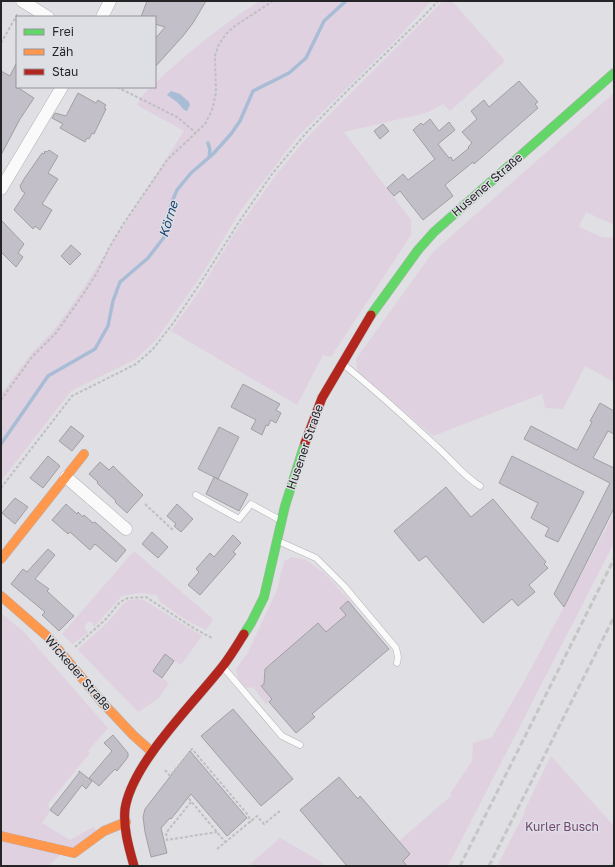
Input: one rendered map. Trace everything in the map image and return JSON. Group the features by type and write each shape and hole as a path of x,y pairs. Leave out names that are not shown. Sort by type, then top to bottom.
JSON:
{"street":[{"path":"102,16 110,1"},
{"path":"23,2 46,16"},
{"name":"Husener Straße","path":"134,866 129,849 126,822 125,810 128,798 137,777 152,752 222,666 251,623 264,597 282,521 310,427 322,398 342,363 370,317 418,250 434,232 614,73"},
{"path":"1,189 61,88"},
{"path":"1,559 84,454"},
{"path":"66,477 126,529"},
{"name":"Wickeder Straße","path":"1,596 48,637 101,701 133,735 152,752"},
{"path":"1,836 74,853 101,831 126,822"}],"lane":[{"path":"342,363 407,419 446,455 466,477 480,486"},
{"path":"196,494 239,520 251,504 282,521"},
{"path":"277,540 316,558 332,573 396,648 398,656 397,663"},
{"path":"222,666 282,736 300,746"}],"path":[{"path":"1,400 32,357 56,333 78,302 97,273 109,248 124,223 167,160 205,124 212,110 216,92 214,56 219,44 227,33 235,26 273,1"},
{"path":"1,488 72,396 136,364 153,349 174,322 239,222 277,168 306,133 438,1"},
{"path":"1,43 23,2"},
{"path":"119,88 177,117 196,133"},
{"path":"145,504 173,530"},
{"path":"64,656 105,620 120,602 137,596 146,597 195,629 212,638"},
{"path":"170,776 192,748 248,815 251,822"},
{"path":"165,770 226,842"},
{"path":"192,802 166,833 168,840 217,832"},
{"path":"217,849 257,816 264,824 281,810"},
{"path":"612,866 614,862"}],"green space":[{"path":"260,1 431,1 399,37 299,135 241,210 201,276 156,340 136,359 71,391 1,481 1,394 31,354 54,330 79,295 184,131 137,105 142,96 150,88 156,88 156,82 179,61 233,19"},
{"path":"443,1 452,1 505,61 450,111 443,104 426,113 344,132 411,220 411,235 331,357 323,355 297,405 171,331 202,287 234,234 276,175 303,142"},
{"path":"614,93 614,224 586,212 579,227 602,237 614,238 614,382 585,366 563,409 545,408 542,394 433,436 357,371 356,359 433,252"},
{"path":"614,513 614,543 448,866 406,866 403,861 410,854 399,841 451,796 450,794 472,761 473,743 492,737 526,678"},
{"path":"134,551 213,619 206,630 188,621 160,602 157,595 140,593 122,596 94,627 92,622 88,622 85,625 85,629 88,633 73,644 62,634"},
{"path":"292,557 306,560 323,572 355,606 326,632 318,624 265,669 264,684 261,687 272,699 266,704 253,687 246,688 238,679 236,669 248,652 277,590 284,561"},
{"path":"129,600 144,600 202,636 181,665 165,654 153,671 169,683 158,699 138,712 78,650 107,623 123,604"},
{"path":"1,613 24,632 108,728 88,751 90,753 48,804 50,811 42,823 70,840 93,827 98,833 75,851 1,834"},
{"name":"Kurler Busch","path":"551,756 614,826 614,866 497,866 523,816"},
{"path":"1,838 62,853 48,866 1,866"},
{"path":"280,838 320,861 324,866 248,866"}],"water":[{"path":"171,91 180,94 189,102 190,105 187,111 167,95"}],"building":[{"path":"147,1 206,1 193,23 183,36 156,66 156,38 165,27 156,24 156,16 141,16"},
{"path":"16,64 16,88 19,88 34,98 20,119 1,155 1,71 10,76"},
{"path":"519,81 538,102 535,104 538,108 474,164 473,162 445,185 453,196 423,220 400,191 394,196 387,188 403,174 408,180 435,159 413,130 421,123 423,125 430,119 439,131 449,122 455,130 438,144 453,161 469,148 468,147 472,143 462,132 477,119 471,111 484,100 489,107"},
{"path":"78,93 96,103 98,100 106,105 104,108 106,109 94,134 92,133 89,139 87,138 85,142 60,128 63,124 52,118 55,113 66,116"},
{"path":"383,124 389,131 380,139 374,131"},
{"path":"49,150 58,156 48,173 58,179 42,204 52,210 40,230 35,226 33,229 14,210 25,193 22,191 20,186 24,179 42,153 44,154 45,151 47,152"},
{"path":"1,220 24,244 18,253 23,257 16,267 1,252"},
{"path":"71,245 81,254 70,265 61,256"},
{"path":"243,384 280,404 276,410 281,413 276,423 271,420 268,426 266,425 262,435 251,429 256,420 231,407"},
{"path":"600,403 614,411 614,434 608,431 593,458 614,468 614,508 564,607 554,594 610,483 524,439 531,426 577,450"},
{"path":"71,426 84,436 72,451 59,441"},
{"path":"219,427 239,437 218,479 198,469"},
{"path":"48,456 60,466 43,488 30,478"},
{"path":"512,456 584,492 558,542 545,536 549,528 531,518 538,503 499,483"},
{"path":"100,462 109,470 113,466 143,495 127,513 89,474"},
{"path":"214,477 248,494 239,511 206,494"},
{"path":"446,487 471,517 493,499 546,562 544,564 548,568 529,585 535,592 518,606 512,599 483,623 426,556 419,561 394,531"},
{"path":"15,498 28,507 15,524 2,513"},
{"path":"66,504 77,514 78,512 93,523 95,522 126,550 116,562 95,544 90,550 70,532 68,534 52,520"},
{"path":"177,504 193,519 181,532 174,526 176,524 167,516"},
{"path":"152,532 168,547 158,558 142,544"},
{"path":"233,535 241,543 233,552 236,554 200,595 188,585 199,572 196,569 210,553 214,557"},
{"path":"48,549 55,555 35,579 49,589 47,591 74,616 59,631 42,615 45,612 11,584 23,569 27,572"},
{"path":"348,601 389,649 312,714 315,717 296,733 269,702 272,699 261,686 264,684 265,669 318,623 326,632 346,615 340,608"},
{"path":"165,654 174,661 162,678 153,671"},
{"path":"233,709 293,779 261,806 201,736"},
{"path":"113,735 128,753 128,757 117,771 115,769 99,786 89,778 112,751 104,743"},
{"path":"190,751 247,818 227,836 191,794 171,819 170,818 161,828 167,853 151,857 143,817 145,809"},
{"path":"79,771 92,781 86,789 82,785 58,816 50,810"},
{"path":"339,777 358,799 360,796 410,854 403,861 407,866 347,866 300,810"}],"waterway":[{"name":"Körne","path":"1,444 48,376 95,349 108,326 113,301 120,282 148,258 165,236 171,204 177,190 191,173 213,154 231,134 240,121 253,91 289,73 306,58 324,21 346,1"},
{"path":"208,143 210,150 209,157"}],"railway":[{"path":"460,866 614,559"},
{"path":"489,866 614,617"}],"traffic: fast":[{"path":"371,315 418,250 434,232 614,73"},
{"path":"244,634 264,597 285,506 305,443"}],"traffic: slow":[{"path":"1,559 84,454"},
{"path":"1,596 48,637 101,701 133,735 152,752"},
{"path":"1,836 74,853 104,831 126,822"}],"traffic: jam":[{"path":"305,443 322,398 371,315"},
{"path":"134,866 125,823 125,809 130,791 151,754 180,716 222,667 244,634"}]}
